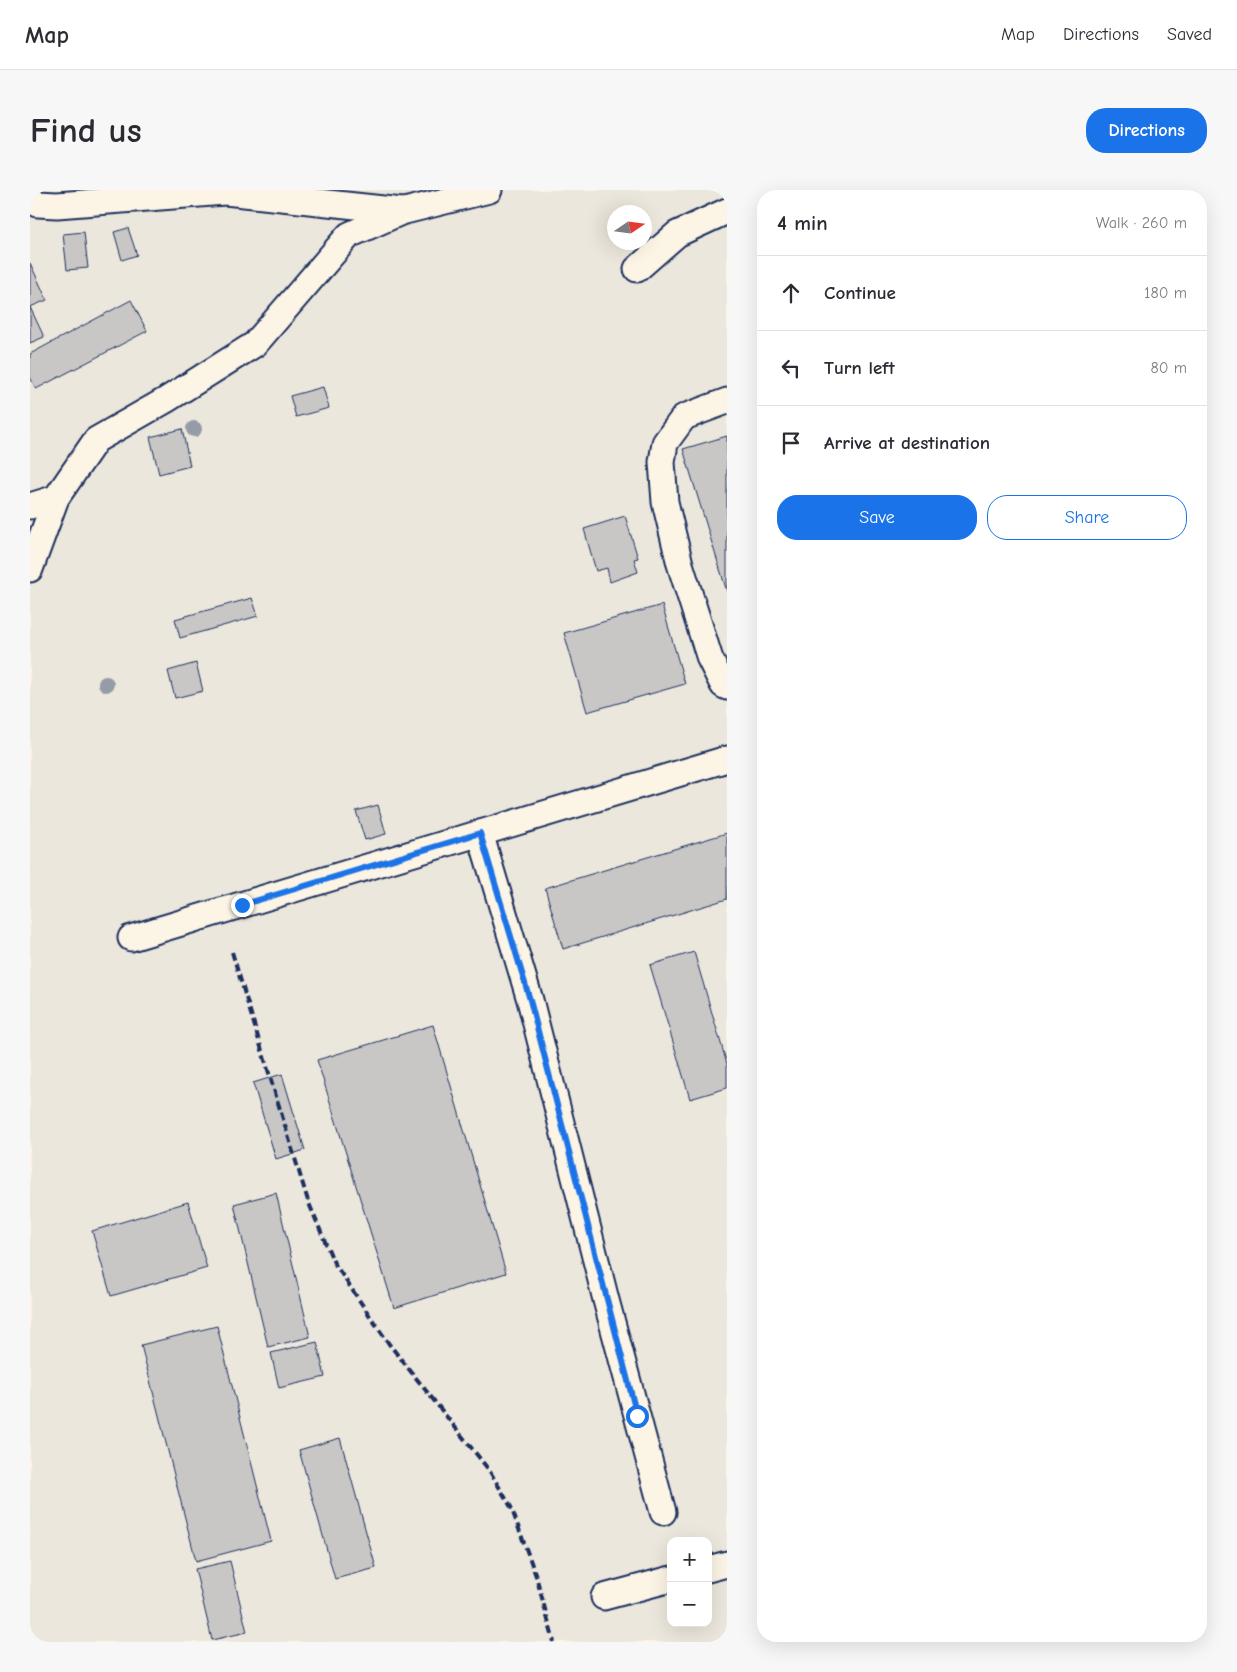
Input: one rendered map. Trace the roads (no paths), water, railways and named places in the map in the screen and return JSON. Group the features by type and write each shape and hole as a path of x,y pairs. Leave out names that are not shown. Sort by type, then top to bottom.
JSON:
{"street":[{"path":"30,569 56,498 96,440 166,400 255,344 349,235 404,212 478,191"},
{"path":"30,200 38,204 57,205 225,192 404,212"},
{"path":"638,269 677,234 727,211"},
{"path":"727,401 684,417 665,443 662,462 665,502 680,564 710,658 723,685 727,687"},
{"path":"30,506 56,498"},
{"path":"131,938 727,759"},
{"path":"480,833 530,1000 606,1300 663,1512"},
{"path":"712,1568 727,1564"},
{"path":"604,1597 667,1580"}],"railway":[{"path":"232,952 308,1201 334,1263 389,1344 489,1470 511,1507 536,1576 554,1642"}]}
